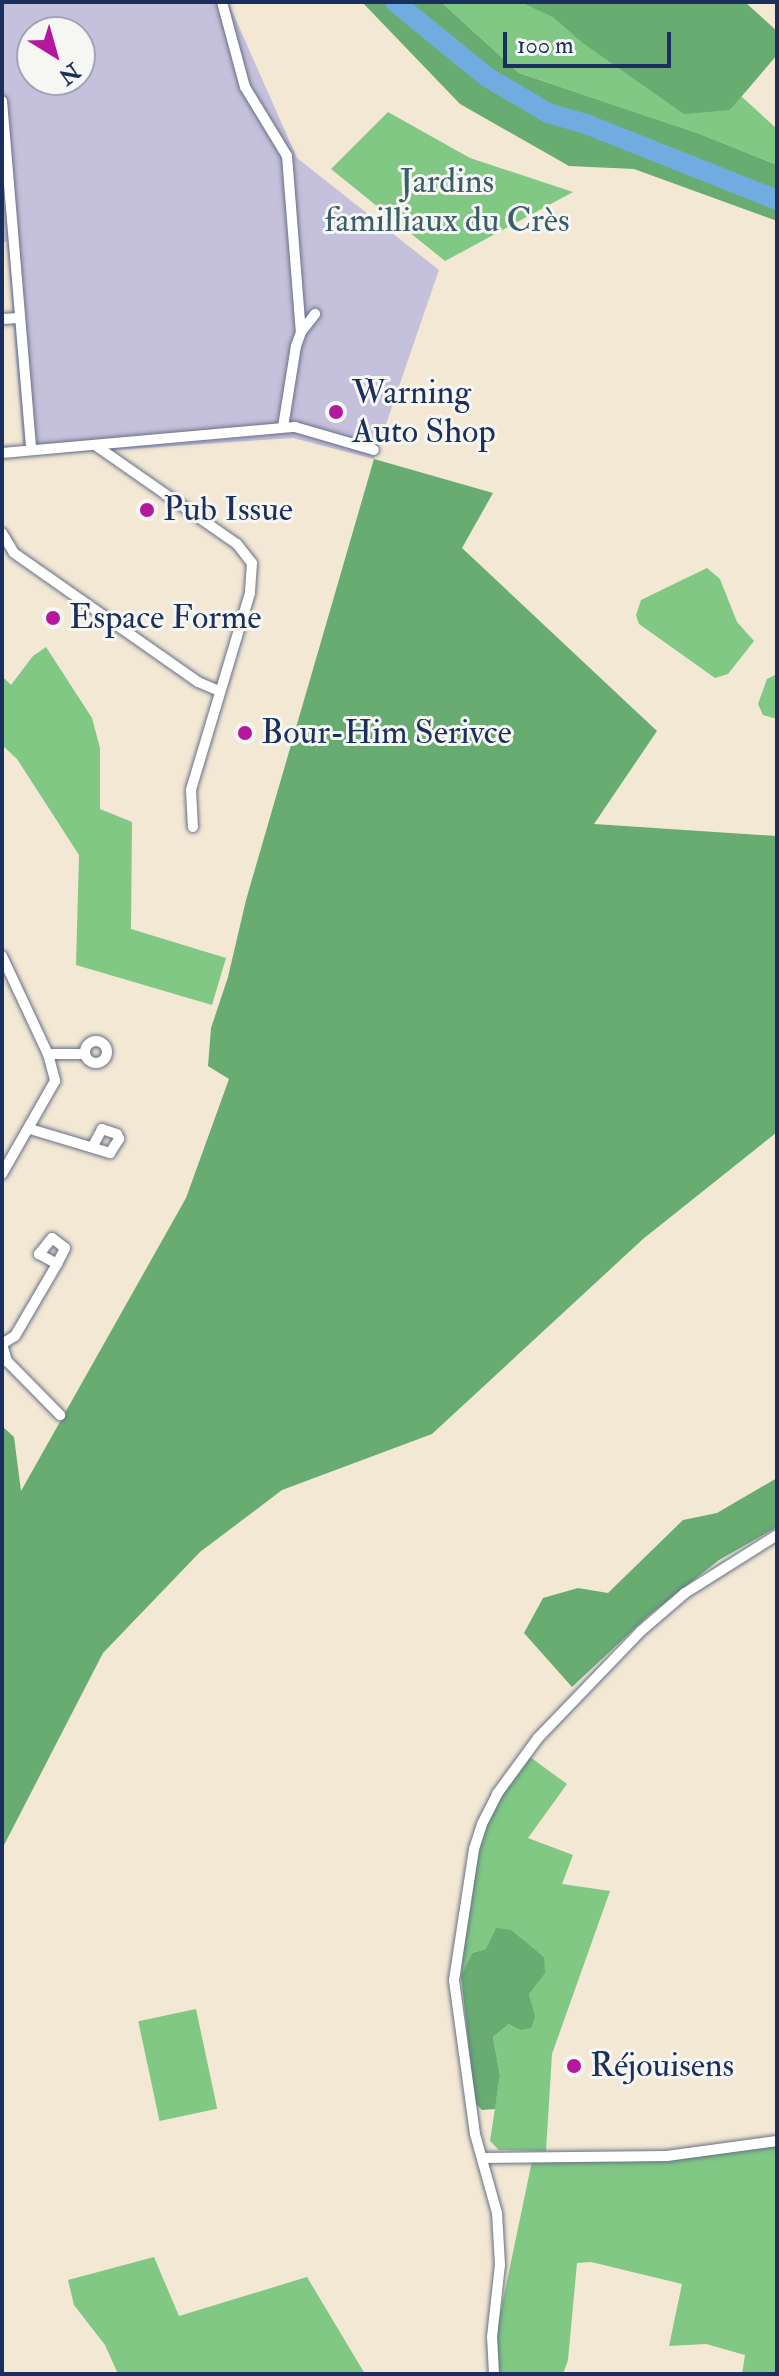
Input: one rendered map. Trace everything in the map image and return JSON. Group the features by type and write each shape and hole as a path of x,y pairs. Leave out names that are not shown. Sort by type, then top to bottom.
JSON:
{"street":[{"path":"222,2 245,87 287,156 301,332 283,427"},
{"path":"2,101 31,450"},
{"path":"301,332 315,314"},
{"path":"2,319 19,318"},
{"path":"2,453 283,427 295,427 374,450"},
{"path":"95,445 237,544 252,563 250,593 191,790 193,827"},
{"path":"2,533 14,553 198,682 219,691"},
{"path":"2,956 48,1054 55,1081 2,1174"},
{"path":"48,1054 85,1054"},
{"path":"30,1129 93,1146"},
{"path":"57,1264 15,1336 2,1344 7,1361 60,1415"},
{"path":"494,2374 492,2337 500,2265 498,2226 475,2134 454,1980 474,1849 482,1824 497,1794 538,1738 620,1652 685,1593 777,1535"},
{"path":"482,2158 667,2156 777,2141"}],"shaded area":[{"path":"2,2 228,2 297,158 439,270 374,459 293,438 24,456 7,242 2,242"}],"green space":[{"path":"362,2 441,2 519,73 700,134 777,165 777,221 634,169 569,166 460,104"},
{"path":"441,2 520,2 553,16 580,41 730,110 741,96 777,129 777,165 700,134 519,73"},
{"path":"520,2 745,2 777,31 777,55 730,110 684,114 580,41 553,17"},
{"name":"Jardins familliaux du Crès","path":"388,112 470,158 573,192 445,261 331,169"},
{"path":"374,459 493,493 462,548 657,731 594,824 777,836 777,1132 643,1239 432,1434 282,1490 200,1552 103,1653 2,1849 2,1426 14,1437 21,1491 186,1198 229,1079 208,1066 211,1028"},
{"path":"707,568 720,579 737,622 754,641 728,674 715,678 639,624 636,615 641,600"},
{"path":"46,647 92,718 100,748 100,809 132,822 131,929 226,958 212,1005 76,965 79,855 17,759 2,745 2,676 11,685 33,656"},
{"path":"777,674 777,719 763,715 758,704 767,679"},
{"path":"777,1478 777,1527 719,1560 648,1616 572,1687 524,1633 543,1598 578,1588 608,1593 683,1520 717,1513"},
{"path":"530,1757 567,1784 528,1838 573,1855 562,1884 610,1891 552,2054 546,2151 499,2150 490,2141 500,2075 493,2037 509,2024 534,2017 529,1994 544,1957 528,1945 486,1949 472,1953 461,1976 469,1899 483,1833 500,1797"},
{"path":"496,1928 511,1930 544,1957 545,1973 529,1994 535,2017 531,2028 521,2030 509,2024 493,2037 500,2075 495,2109 482,2110 475,2103 461,1976 472,1953 486,1949"},
{"path":"196,2009 217,2109 159,2121 138,2021"},
{"path":"777,2146 777,2374 742,2374 745,2355 706,2344 669,2346 682,2284 591,2262 577,2263 568,2360 563,2374 498,2374 496,2334 532,2161 634,2162"},
{"path":"154,2257 179,2316 307,2277 365,2374 118,2374 105,2345 74,2305 68,2280"}],"waterway":[{"path":"395,2 487,77 548,113 586,124 777,200"}],"place":[{"name":"Warning Auto Shop","path":"336,412"},
{"name":"Pub Issue","path":"147,510"},
{"name":"Espace Forme","path":"53,618"},
{"name":"Bour-Him Serivce","path":"245,733"},
{"name":"Réjouisens","path":"574,2066"}]}
